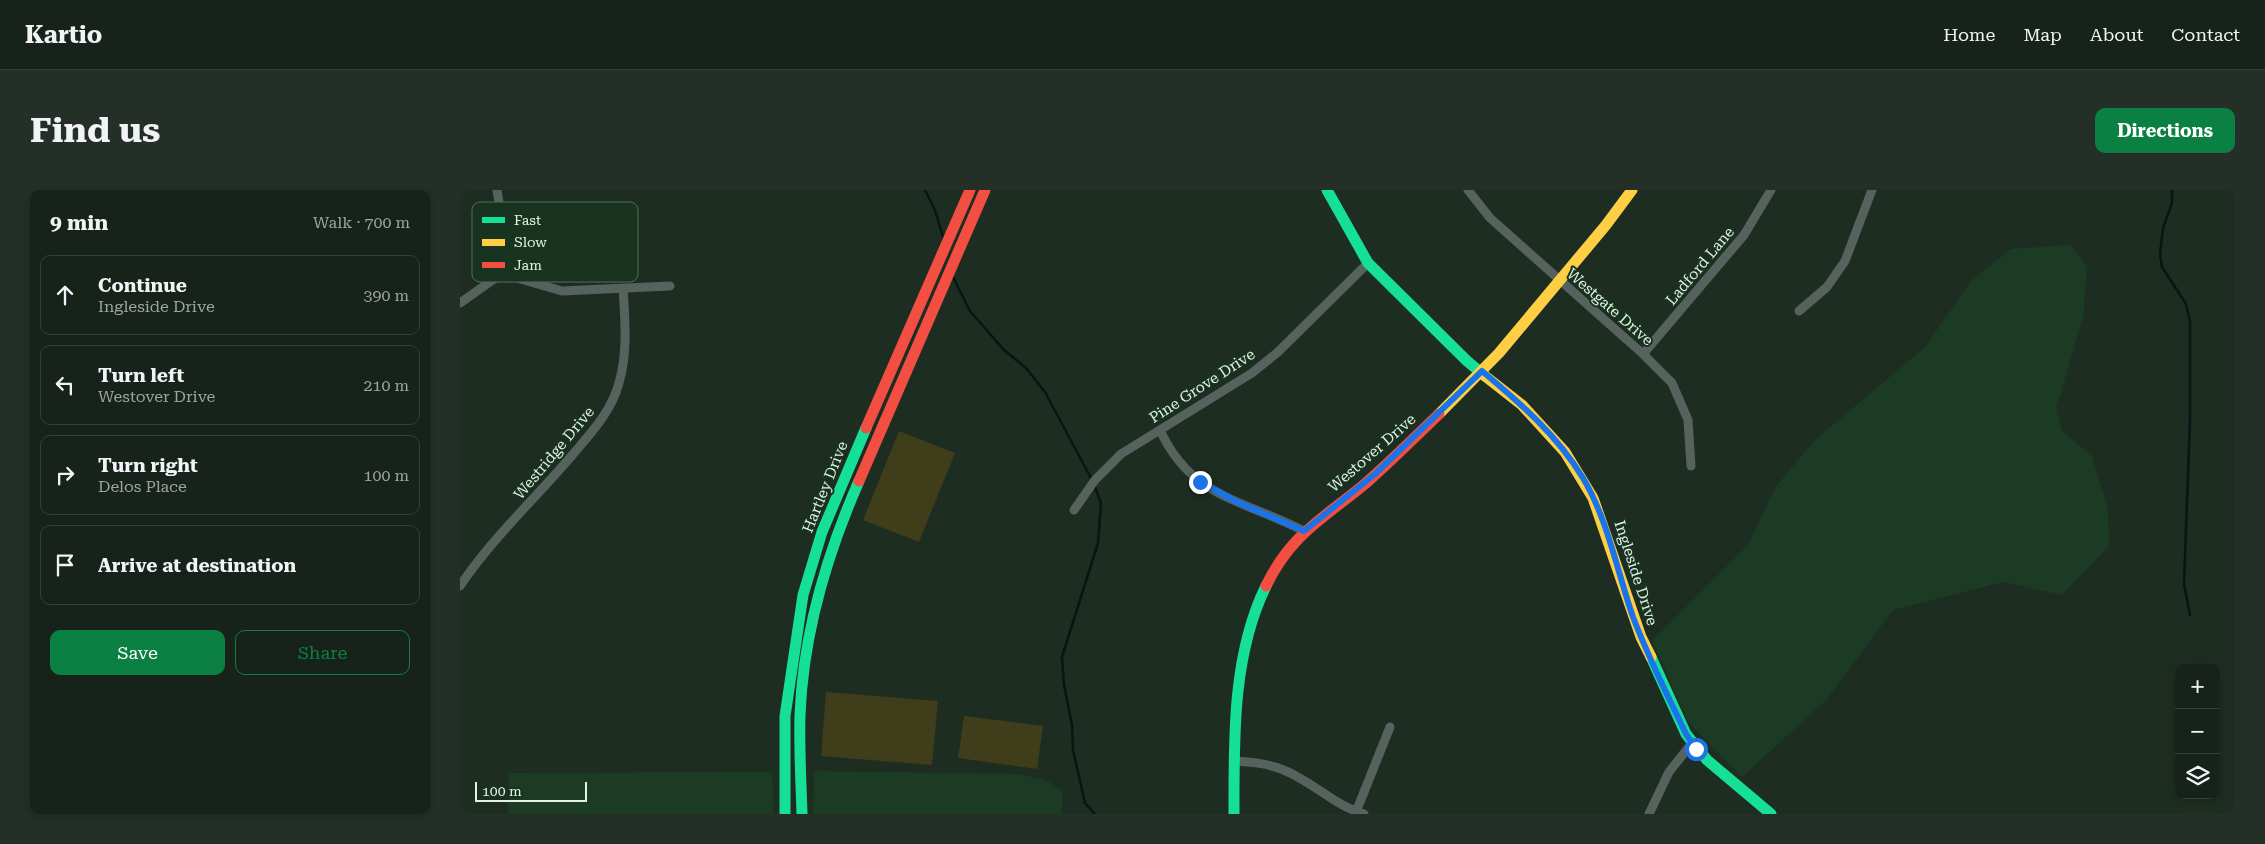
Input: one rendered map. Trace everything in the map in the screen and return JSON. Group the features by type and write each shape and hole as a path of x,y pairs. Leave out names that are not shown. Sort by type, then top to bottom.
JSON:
{"street":[{"name":"Hartley Drive","path":"785,814 785,716 803,595 822,532 970,190"},
{"name":"Hartley Drive","path":"802,814 800,715 805,669 818,598 840,525 985,190"},
{"name":"Ingleside Drive","path":"1327,190 1368,263 1467,361 1482,371 1542,425 1565,452 1583,479 1602,518 1641,637 1692,743 1707,760 1771,814"},
{"name":"Westgate Drive","path":"1469,190 1490,218 1643,354 1672,383 1688,420 1691,466"},
{"name":"Westover Drive","path":"1234,814 1234,761 1239,691 1256,614 1275,567 1304,531 1375,474 1482,371 1632,190"},
{"name":"Ladford Lane","path":"1643,354 1744,235 1771,190"},
{"path":"1799,311 1827,287 1845,261 1872,190"},
{"name":"Pine Grove Drive","path":"1074,510 1095,480 1112,462 1252,373 1278,352 1368,263"},
{"path":"460,303 491,282"},
{"path":"530,282 562,291 670,286"},
{"name":"Westridge Drive","path":"460,586 487,552 588,436 611,404 620,382 626,342 623,288"},
{"path":"1160,430 1176,459 1200,482 1237,502 1304,531"},
{"path":"1234,761 1260,763 1282,769 1343,806 1360,813 1390,727"},
{"path":"1649,814 1669,772 1692,743"}],"shaded area":[{"path":"2071,245 2087,267 2083,317 2056,409 2062,431 2092,456 2108,510 2109,546 2062,595 2003,582 1893,610 1827,699 1742,777 1688,722 1652,641 1748,545 1776,486 1815,440 1925,347 1971,281 2011,249"},
{"path":"899,431 955,453 919,542 863,520"},
{"path":"826,692 938,701 932,765 821,756"},
{"path":"964,716 1043,726 1037,769 958,758"},
{"path":"814,771 1016,774 1046,780 1062,791 1062,814 813,814"},
{"path":"772,772 774,814 508,814 509,773"}],"waterway":[{"path":"925,190 935,210 943,237"},
{"path":"2172,190 2172,203 2163,228 2160,254 2162,267 2186,304 2190,321 2190,421 2184,584 2190,615"},
{"path":"953,277 970,311 1004,350 1026,368 1045,392 1092,480"},
{"path":"1094,485 1101,503 1098,543 1062,657 1064,685 1072,725 1073,750 1085,803 1095,814"}],"traffic: fast":[{"path":"1327,190 1368,263 1467,361 1485,376"},
{"path":"785,814 785,716 803,595 822,532 866,428"},
{"path":"802,814 800,715 806,655 827,566 859,481"},
{"path":"1234,814 1235,728 1241,669 1255,613 1266,586"},
{"path":"1651,657 1686,734 1707,760 1771,814"}],"traffic: slow":[{"path":"1439,414 1499,353 1606,225 1632,190"},
{"path":"1485,376 1522,405 1565,452 1593,498 1641,637 1651,657"}],"traffic: jam":[{"path":"866,428 970,190"},
{"path":"859,481 985,190"},
{"path":"1266,586 1286,553 1310,528 1366,483 1439,414"}],"route":[{"path":"1200,482 1237,502 1292,524 1304,531 1375,474 1482,371 1522,404 1542,425 1565,452 1583,479 1602,518 1632,615 1641,637 1686,734 1696,749"}]}
